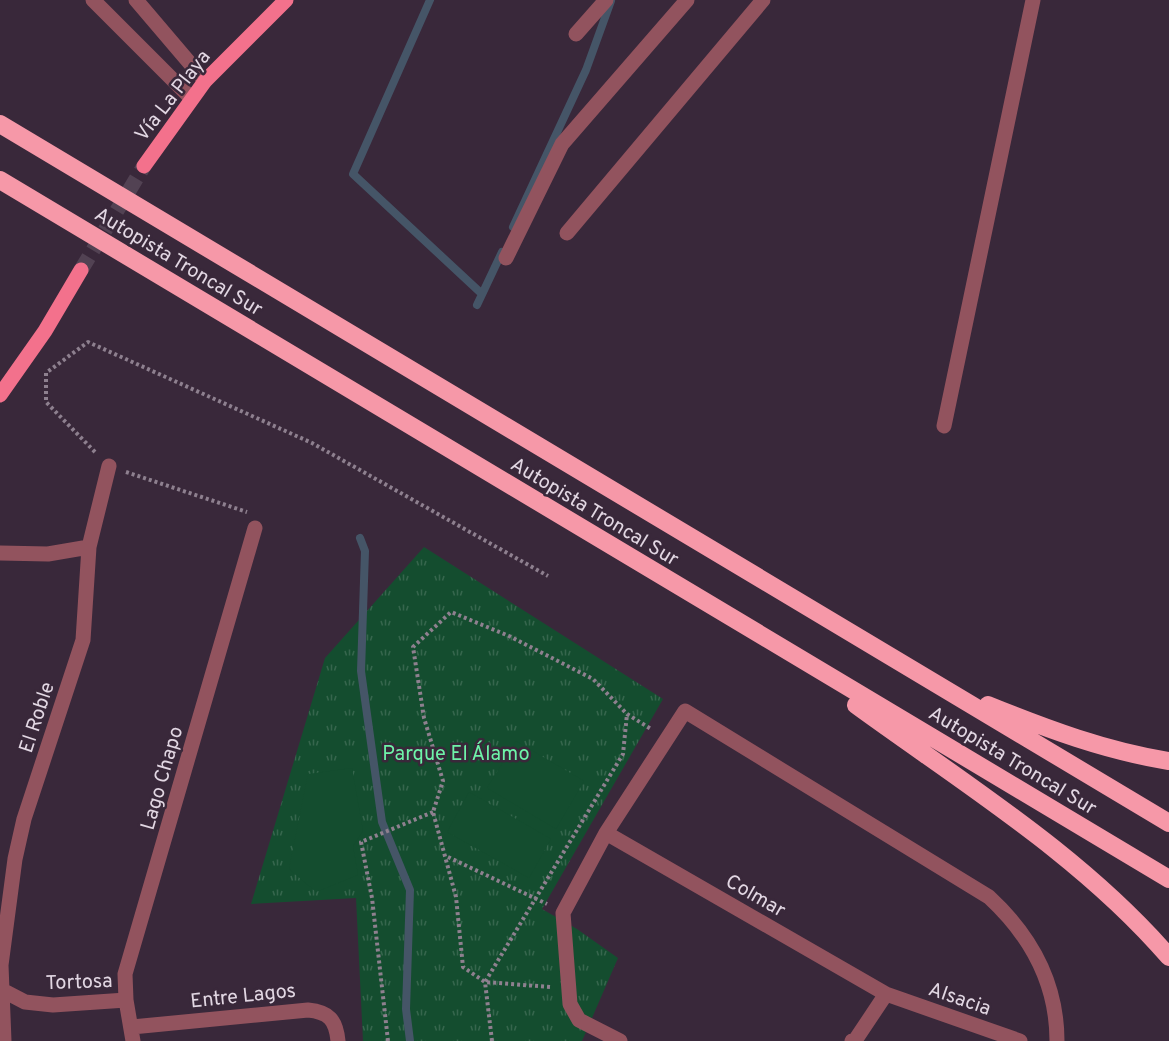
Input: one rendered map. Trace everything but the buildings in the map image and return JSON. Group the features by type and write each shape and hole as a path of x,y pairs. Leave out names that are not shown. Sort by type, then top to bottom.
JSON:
{"highway":[{"name":"Autopista Troncal Sur","path":"0,124 1169,823"},
{"name":"Autopista Troncal Sur","path":"0,180 1169,879"},
{"path":"760,636 1014,819 1085,875 1151,936 1169,957"},
{"path":"932,682 1051,730 1122,751 1169,761"}],"main road":[{"name":"Vía La Playa","path":"144,166 205,81 286,0"},
{"path":"0,395 45,331 81,270"}],"street":[{"path":"93,0 191,99"},
{"path":"136,0 205,81"},
{"path":"576,33 606,0"},
{"path":"506,258 562,144 687,0"},
{"path":"567,233 763,0"},
{"path":"944,426 1033,0"},
{"name":"El Roble","path":"4,1041 2,965 17,849 24,819 83,640 89,547 109,466"},
{"name":"Lago Chapo","path":"132,1034 126,1000 125,974 255,528"},
{"path":"0,553 48,554 89,547"},
{"path":"620,1041 579,1020 570,1004 563,913 606,833 685,711 989,897 1021,930 1044,970 1055,1012 1057,1041"},
{"name":"Colmar","path":"606,833 885,994"},
{"name":"Tortosa","path":"2,990 25,1002 53,1005 126,1000"},
{"path":"852,1041 856,1039 885,994"},
{"name":"Alsacia","path":"885,994 1020,1041"},
{"name":"Entre Lagos","path":"132,1034 308,1010 326,1014 333,1019 338,1041"}],"path":[{"path":"255,528 254,514 109,466 46,402 46,373 88,342 312,443 548,576"},
{"path":"569,989 484,982 463,967 456,897 433,812 444,781 424,718 413,647 451,612 509,636 593,679 627,714 667,738"},
{"path":"492,1041 484,982 623,754 627,714"},
{"path":"388,1041 372,898 361,842 433,812"},
{"path":"447,857 537,898 563,913"}],"green space":[{"name":"Parque El Álamo","path":"424,547 663,699 542,909 577,929 618,958 582,1041 363,1041 356,898 251,904 325,658"},
{"path":"516,741 584,781 556,829 487,788"},
{"path":"352,768 363,831 353,846 358,875 316,892 289,869 308,774"},
{"path":"469,792 551,839 529,878 447,832"}],"waterway":[{"path":"430,0 353,174 482,294"},
{"path":"513,227 586,70 611,1"},
{"path":"477,305 502,252"},
{"path":"360,538 365,551 361,671 382,822 410,890 406,1009 410,1041"}],"tunnel":[{"path":"81,270 144,166"}]}
